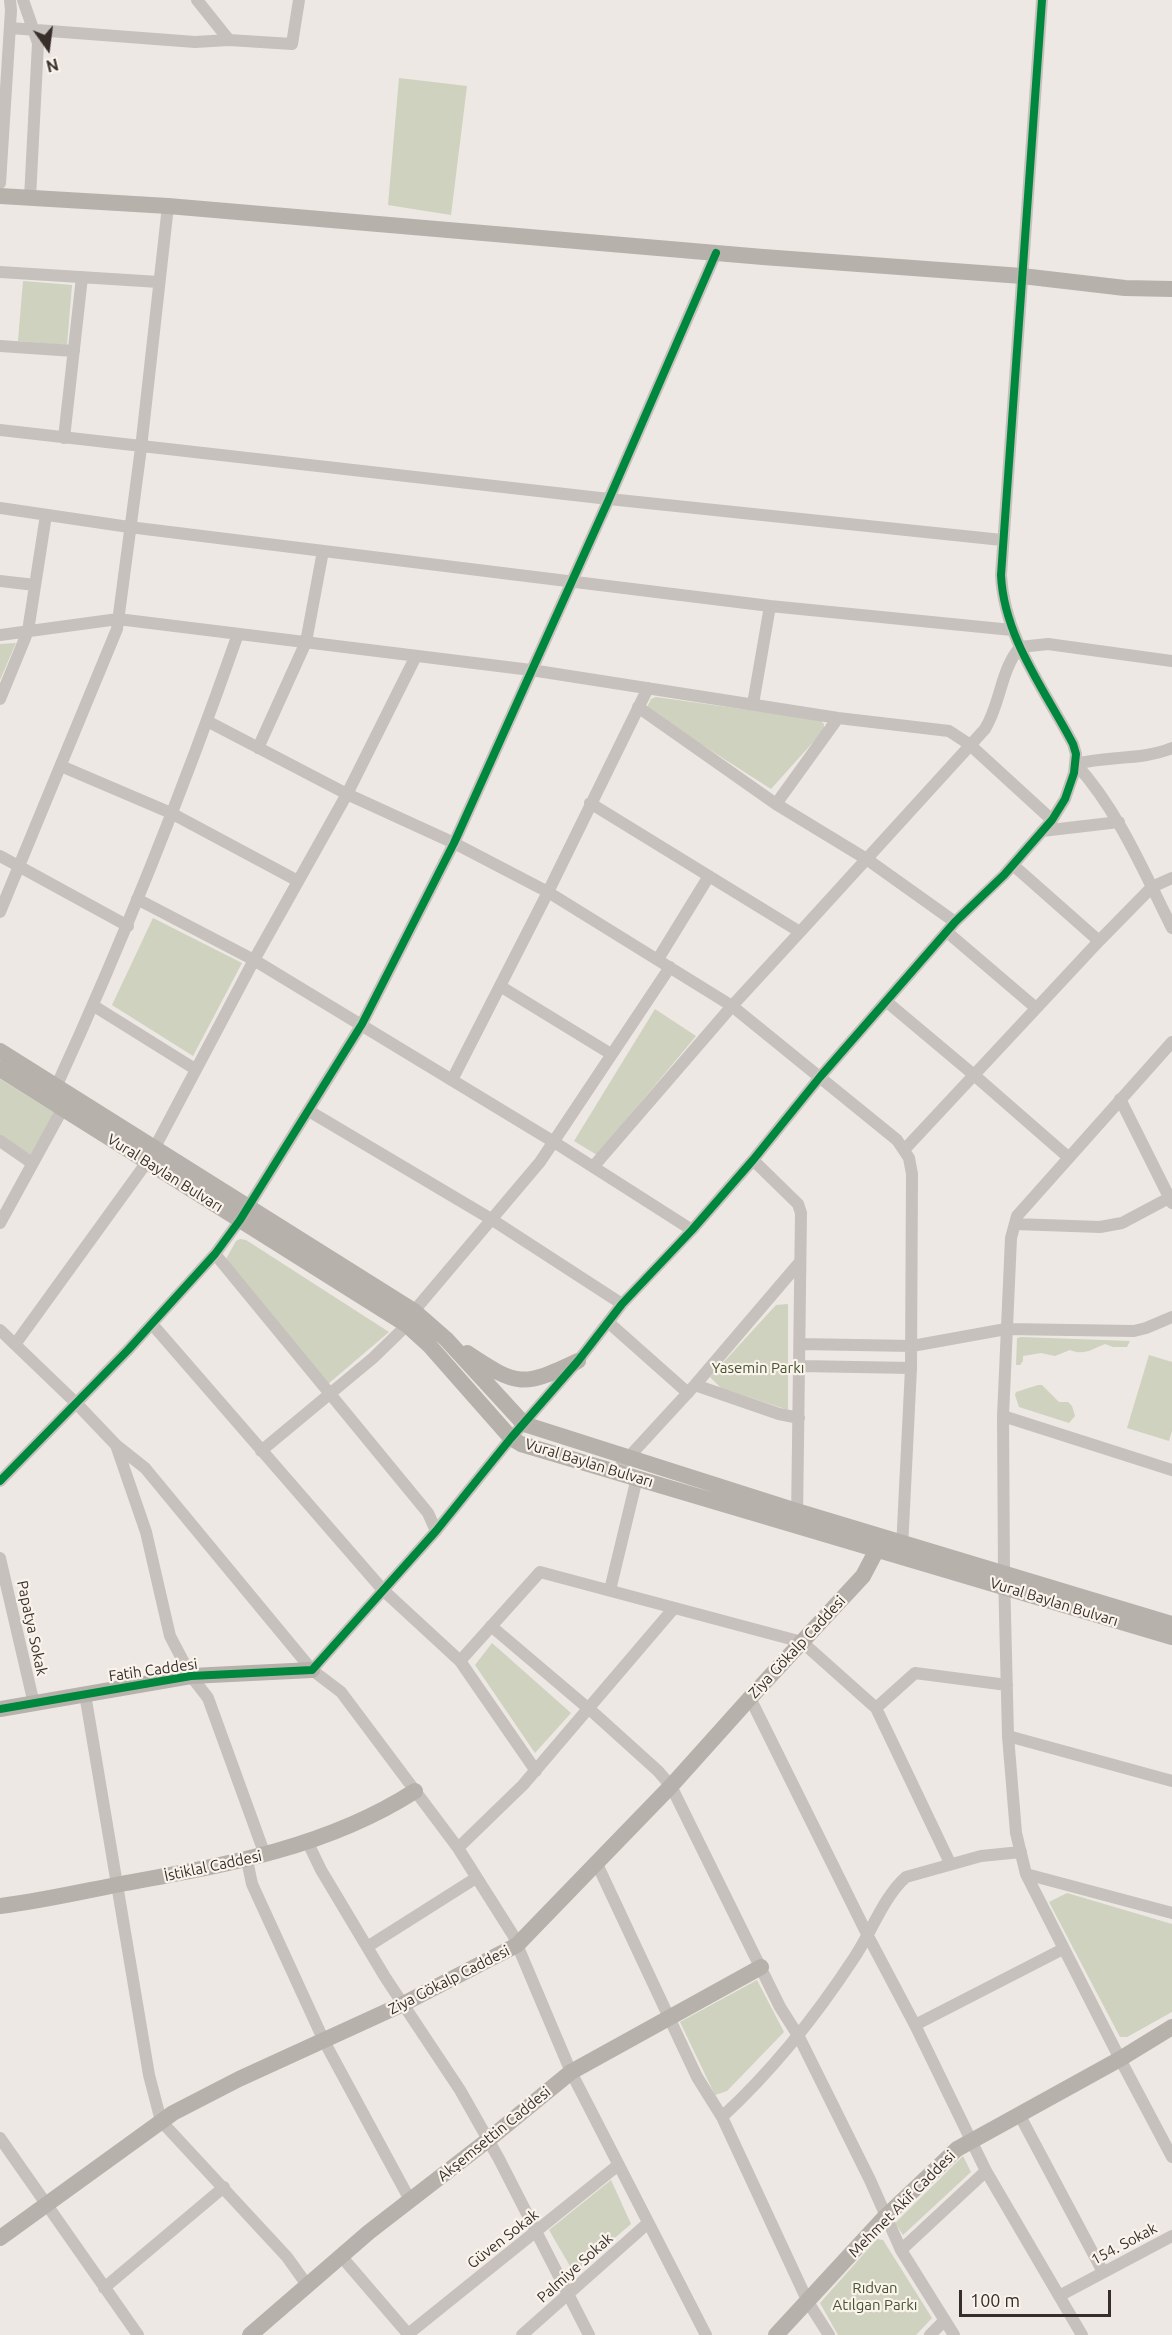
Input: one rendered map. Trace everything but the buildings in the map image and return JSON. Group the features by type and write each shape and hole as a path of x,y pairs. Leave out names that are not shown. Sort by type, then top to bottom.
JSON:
{"street":[{"path":"0,183 10,0"},
{"path":"23,0 38,43 30,198"},
{"path":"197,0 229,40"},
{"path":"10,28 195,42 229,40 292,44 299,0"},
{"path":"312,1670 436,1531 622,1304 692,1230 753,1160 820,1077 951,927 1013,865 1052,820 1068,792 1076,764 1073,744 1012,630 1002,589 1002,540 1042,0"},
{"path":"0,196 168,206 716,253 1022,276 1125,288 1172,289"},
{"path":"0,912 117,629 141,448 168,206"},
{"path":"0,1481 152,1324 215,1254 244,1214 362,1024 454,843 570,581 609,499 716,253"},
{"path":"0,272 159,282"},
{"path":"64,438 82,277"},
{"path":"0,346 74,351"},
{"path":"0,430 141,448 1002,540"},
{"path":"0,508 129,527 770,606 1012,630"},
{"path":"0,699 28,631 46,514"},
{"path":"258,748 306,642 323,551"},
{"path":"0,581 35,585"},
{"path":"753,704 770,606"},
{"path":"0,635 118,619 531,670 838,718 949,731 969,744 1052,820"},
{"path":"56,1087 128,927 136,899 207,721 238,634"},
{"path":"593,1167 732,1006 868,860 990,721 1008,664 1020,647 1048,644 1172,661"},
{"path":"16,1343 151,1155 195,1069 346,794 417,656"},
{"path":"452,1080 648,688"},
{"path":"638,707 776,804 868,860 951,927 1036,1008"},
{"path":"776,804 838,718"},
{"path":"207,721 346,794 454,843 548,892 732,1006 897,1140 909,1158 912,1174 912,1346 902,1549"},
{"path":"1076,764 1095,759 1137,758 1172,748"},
{"path":"1076,764 1096,787 1119,822 1172,928"},
{"path":"61,766 171,813 298,881"},
{"path":"590,803 800,932"},
{"path":"1042,831 1119,822"},
{"path":"0,856 20,865 128,927"},
{"path":"1013,865 1099,941"},
{"path":"658,959 709,876"},
{"path":"904,1150 1099,941 1152,888 1172,878"},
{"path":"136,899 254,960 362,1024 692,1230"},
{"path":"261,1451 373,1358 410,1318 540,1162 670,967"},
{"path":"500,986 610,1054"},
{"path":"887,1002 1068,1157"},
{"path":"94,1006 195,1069"},
{"path":"1172,1042 1017,1216 1011,1238 1003,1416 1008,1736 1016,1833 1026,1874 1172,2157"},
{"name":"Vural Baylan Bulvarı","path":"0,1051 56,1087 151,1155 446,1339 524,1424 797,1518"},
{"name":"Vural Baylan Bulvarı","path":"0,1069 63,1108 151,1155"},
{"path":"1015,1224 1100,1227 1122,1223 1171,1201 1120,1099"},
{"path":"0,1223 63,1108"},
{"path":"309,1111 491,1219 622,1304"},
{"path":"0,1142 33,1163"},
{"path":"753,1160 798,1204 801,1223 797,1518"},
{"path":"215,1254 428,1513 436,1531"},
{"path":"615,1472 691,1389 800,1262"},
{"path":"800,1344 912,1346 1006,1329 1134,1331 1172,1317"},
{"name":"Vural Baylan Bulvarı","path":"410,1318 429,1345 511,1438 521,1444 615,1472 797,1518 902,1549 1172,1638"},
{"path":"608,1322 691,1389 799,1418"},
{"path":"152,1324 383,1590 460,1661 536,1772"},
{"path":"0,1330 16,1343 116,1445 145,1468 312,1670 341,1692 458,1848 517,1945 571,2072 617,2166 706,2335"},
{"path":"446,1339 499,1373 516,1379 532,1381 578,1360"},
{"path":"800,1366 911,1368"},
{"path":"1003,1416 1172,1470"},
{"path":"116,1445 146,1532 170,1636 191,1677 208,1698 265,1855"},
{"path":"610,1590 638,1478"},
{"name":"Ziya Gökalp Caddesi","path":"0,2238 173,2113 239,2079 403,2004 517,1945 671,1786 863,1576 881,1543"},
{"name":"Papatya Sokak","path":"0,1558 34,1704"},
{"path":"460,1661 540,1572 802,1642 876,1708 950,1863"},
{"name":"Vural Baylan Bulvarı","path":"1004,1581 1172,1624"},
{"path":"458,1848 536,1772 674,1608"},
{"path":"491,1626 590,1709 658,1771 671,1786 780,2007 799,2037 870,2180 901,2250 954,2335"},
{"name":"Fatih Caddesi","path":"0,1709 191,1677 312,1670"},
{"path":"876,1708 915,1673 1007,1685"},
{"path":"85,1694 148,2075 161,2121 287,2257 307,2285"},
{"path":"750,1698 986,2171 1082,2335"},
{"path":"1008,1736 1172,1781"},
{"name":"İstiklal Caddesi","path":"0,1906 39,1901 247,1860 308,1843 391,1807 415,1791"},
{"path":"308,1843 321,1870 367,1947 460,2090 589,2335"},
{"path":"722,2116 744,2097 799,2037 868,1936 897,1885 906,1876 981,1856 1021,1852"},
{"path":"247,1860 252,1884 324,2041 410,2200"},
{"path":"597,1864 698,2077 722,2116 808,2302 829,2335"},
{"path":"1026,1874 1172,1913"},
{"path":"367,1947 476,1878"},
{"path":"915,2025 1063,1949"},
{"name":"Akşemsettin Caddesi","path":"250,2335 341,2256 571,2072 761,1967"},
{"name":"Mehmet Akif Caddesi","path":"776,2335 885,2217 957,2149 1120,2059 1172,2027"},
{"path":"1019,2115 1103,2272"},
{"path":"0,2138 138,2335"},
{"name":"Güven Sokak","path":"407,2334 617,2166"},
{"path":"901,2250 986,2171"},
{"path":"104,2288 224,2187"},
{"name":"Palmiye Sokak","path":"522,2335 648,2223"},
{"name":"154. Sokak","path":"1059,2296 1172,2236"},
{"path":"341,2256 407,2334"},
{"path":"930,2335 945,2320"}],"green space":[{"path":"399,78 467,86 451,215 388,205"},
{"path":"23,281 72,285 67,345 18,341"},
{"path":"16,643 0,680 0,644"},
{"path":"656,697 820,720 824,724 824,730 771,789 646,709 651,699"},
{"path":"153,918 242,963 193,1056 112,1005"},
{"path":"655,1009 696,1036 597,1155 574,1141"},
{"path":"0,1079 55,1113 31,1155 0,1137"},
{"path":"246,1240 389,1332 328,1384 226,1259 236,1241"},
{"name":"Yasemin Parkı","path":"788,1304 788,1410 721,1388 710,1377 776,1305"},
{"path":"1017,1338 1130,1341 1127,1347 1113,1347 1105,1344 1084,1352 1070,1350 1055,1356 1041,1353 1023,1356 1020,1365 1016,1365"},
{"path":"1149,1355 1172,1362 1172,1431 1169,1441 1127,1428"},
{"path":"1042,1385 1059,1402 1068,1402 1072,1406 1075,1416 1069,1423 1019,1407 1016,1392"},
{"path":"492,1643 571,1713 535,1753 475,1665"},
{"path":"1067,1893 1172,1924 1172,2012 1127,2037 1120,2037 1049,1902"},
{"path":"757,1980 784,2032 727,2091 715,2095 680,2022"},
{"path":"963,2156 971,2172 903,2235 895,2223"},
{"path":"611,2180 631,2224 574,2273 549,2230"},
{"name":"Rıdvan Atılgan Parkı","path":"877,2239 883,2240 932,2318 916,2335 838,2335 820,2303"}],"cycle path":[{"path":"0,1709 191,1676 312,1670 436,1531 511,1438 578,1361 622,1304 692,1230 753,1160 820,1077 955,922 1004,875 1052,820 1065,799 1074,773 1076,754 1073,744 1018,642 1004,598 1001,575 1042,0"},
{"path":"0,1481 128,1350 215,1254 240,1220 362,1024 454,843 609,499 716,253"}]}
